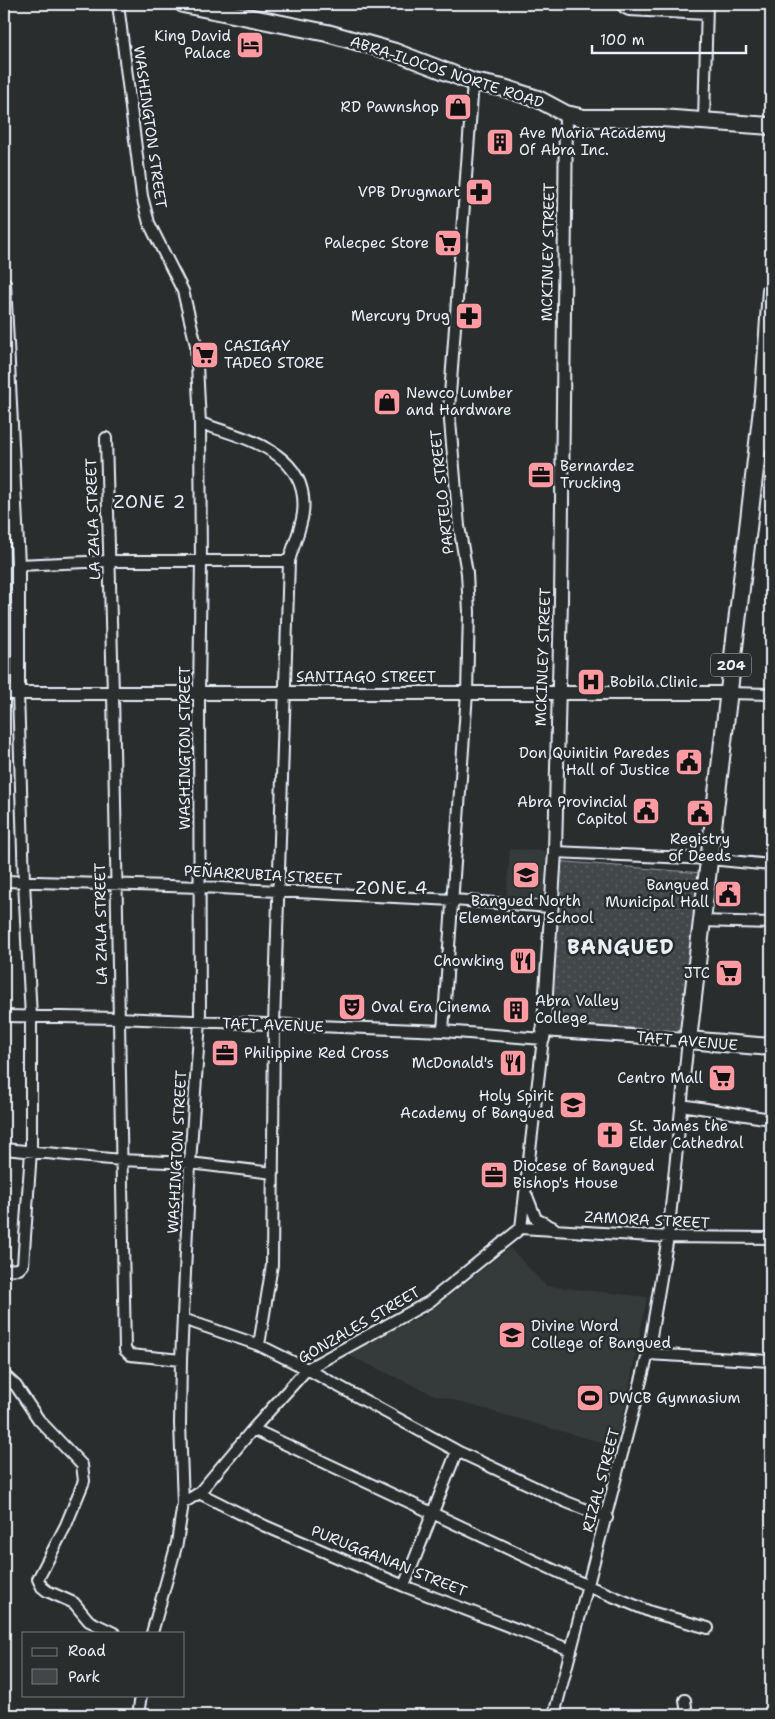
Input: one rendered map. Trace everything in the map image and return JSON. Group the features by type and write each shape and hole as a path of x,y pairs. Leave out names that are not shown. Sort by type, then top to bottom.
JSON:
{"main road":[{"name":"ABRA-ILOCOS NORTE ROAD","path":"183,4 210,6 327,33 395,52 473,82 504,88 538,99 566,114 584,118 661,118 771,126"},
{"name":"204","path":"688,1040 730,675 765,444 764,392 771,290"},
{"name":"TAFT AVENUE","path":"688,1040 771,1047"}],"street":[{"name":"WASHINGTON STREET","path":"118,4 142,196 149,223 183,291 196,345 200,423 200,1021 190,1163 181,1360 180,1424 183,1503 176,1543 152,1632"},
{"path":"622,4 629,10 707,9 704,121"},
{"name":"PARTELO STREET","path":"443,1031 467,693 469,612 467,573 459,526 449,408 473,82"},
{"name":"MCKINLEY STREET","path":"521,1228 543,1034 555,852 561,600 566,114"},
{"path":"4,283 7,433 18,565 18,693 24,882 31,1017 31,1152 24,1257 22,1267 4,1270"},
{"path":"200,423 253,441 285,460 294,471 300,483 303,501 303,514 289,561 274,1025 272,1265 259,1345"},
{"name":"LA ZALA STREET","path":"106,438 113,693 125,1350 130,1355 181,1360"},
{"path":"18,565 109,561 289,561"},
{"name":"SANTIAGO STREET","path":"4,693 729,693"},
{"path":"729,693 771,694"},
{"path":"555,852 771,865"},
{"name":"PEÑARRUBIA STREET","path":"4,882 200,887 550,907"},
{"path":"701,921 771,923"},
{"name":"TAFT AVENUE","path":"4,1016 118,1018 688,1040"},
{"name":"RIZAL STREET","path":"554,1715 607,1518 648,1354 668,1237 688,1040"},
{"path":"681,1106 771,1119"},
{"path":"4,1149 121,1160 190,1163 273,1173"},
{"path":"526,1193 536,1219 550,1227 562,1230"},
{"name":"ZAMORA STREET","path":"521,1228 668,1237 771,1238"},
{"name":"GONZALES STREET","path":"183,1503 199,1493 307,1369 429,1302 521,1228"},
{"path":"183,1319 259,1345 457,1451 564,1501 607,1518"},
{"path":"648,1354 771,1361"},
{"path":"4,1375 16,1386 39,1420 82,1465 84,1472 84,1481 66,1525 38,1579 42,1587 47,1591 74,1603 90,1621 112,1632"},
{"path":"253,1429 588,1586 651,1612 708,1628"},
{"path":"404,1586 457,1451"},
{"name":"PURUGGANAN STREET","path":"199,1493 265,1526 404,1586 571,1650"},
{"path":"138,1715 141,1696"},
{"path":"685,1700 686,1715"}],"shaded area":[{"path":"14,547 10,675 4,675 4,548"},
{"name":"Bangued North Elementary School","path":"510,849 546,851 543,903 506,900"},
{"name":"Divine Word College of Bangued","path":"510,1248 546,1286 647,1297 617,1447 432,1394 346,1354 425,1315"}],"green space":[{"path":"555,861 702,873 682,1031 549,1023"}],"place":[{"name":"King David Palace","path":"250,45"},
{"name":"RD Pawnshop","path":"458,107"},
{"name":"Ave Maria Academy Of Abra Inc.","path":"500,142"},
{"name":"VPB Drugmart","path":"479,192"},
{"name":"Palecpec Store","path":"448,243"},
{"name":"Mercury Drug","path":"469,316"},
{"name":"CASIGAY TADEO STORE","path":"205,355"},
{"name":"Newco Lumber and Hardware","path":"387,402"},
{"name":"Bernardez Trucking","path":"541,475"},
{"name":"Bobila Clinic","path":"591,682"},
{"name":"Don Quinitin Paredes Hall of Justice","path":"689,762"},
{"name":"Abra Provincial Capitol","path":"646,811"},
{"name":"Registry of Deeds","path":"700,813"},
{"name":"Bangued North Elementary School","path":"526,875"},
{"name":"Bangued Municipal Hall","path":"728,894"},
{"name":"Chowking","path":"523,961"},
{"name":"JTC","path":"729,973"},
{"name":"Oval Era Cinema","path":"352,1007"},
{"name":"Abra Valley College","path":"516,1010"},
{"name":"Philippine Red Cross","path":"225,1053"},
{"name":"McDonald's","path":"513,1063"},
{"name":"Centro Mall","path":"722,1078"},
{"name":"Holy Spirit Academy of Bangued","path":"573,1105"},
{"name":"St. James the Elder Cathedral","path":"610,1135"},
{"name":"Diocese of Bangued Bishop's House","path":"494,1175"},
{"name":"Divine Word College of Bangued","path":"512,1335"},
{"name":"DWCB Gymnasium","path":"590,1398"}],"district":[{"name":"ZONE 2","path":"150,502"},
{"name":"ZONE 4","path":"392,888"},
{"name":"BANGUED","path":"621,947"}]}
